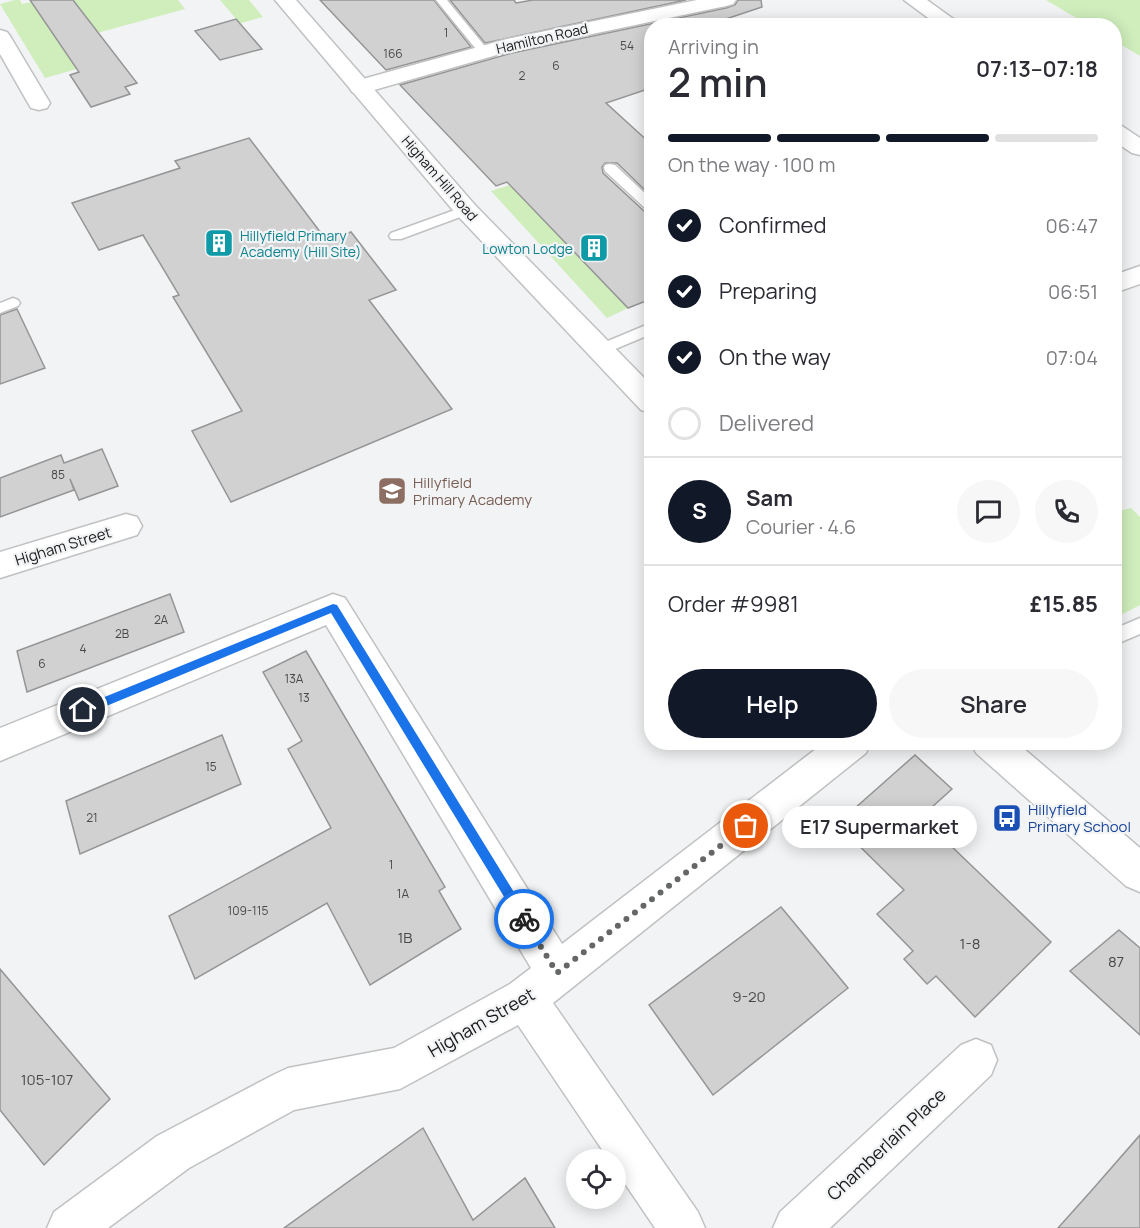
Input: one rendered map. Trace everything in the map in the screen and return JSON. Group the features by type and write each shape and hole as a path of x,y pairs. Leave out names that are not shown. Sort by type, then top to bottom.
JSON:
{"street":[{"name":"Higham Hill Road","path":"285,0 466,210 644,396"},
{"name":"Hamilton Road","path":"665,18 726,0"},
{"path":"914,0 941,18"},
{"name":"Hamilton Road","path":"360,87 484,52 644,23"},
{"path":"0,36 39,103"},
{"path":"1122,136 1140,148"},
{"path":"1122,282 1140,274"},
{"name":"Higham Street","path":"0,565 126,526"},
{"path":"0,745 333,608 557,973"},
{"name":"Higham Street","path":"70,1228 172,1152 288,1090 400,1068 525,999 843,750"},
{"path":"998,750 1140,873"},
{"path":"525,999 682,1228"},
{"name":"Chamberlain Place","path":"796,1228 976,1060"}],"lane":[{"path":"441,0 484,52"},
{"path":"610,168 644,200"},
{"path":"396,236 466,210"},
{"path":"601,350 644,331"},
{"path":"1122,634 1140,626"}],"green space":[{"path":"20,0 22,4 32,2 91,65 45,78 0,4"},
{"path":"73,0 178,0 185,9 97,33"},
{"path":"220,0 249,0 263,17 216,30 237,20"},
{"path":"1046,0 1140,0 1140,56 1122,45 1122,18 1076,18"},
{"path":"510,185 628,308 607,318 491,191"},
{"path":"1131,508 1140,517 1140,605 1122,614 1122,510"}],"building":[{"path":"30,0 73,0 137,83 125,87 130,94 91,107 70,75 79,72"},
{"path":"320,0 434,0 471,47 386,70"},
{"path":"450,0 514,0 516,3 533,0 686,0 485,43"},
{"path":"738,0 761,0 762,7 729,18 678,18 726,8 735,5"},
{"path":"236,19 262,49 220,60 195,31"},
{"path":"644,25 644,90 606,103 644,138 644,189 617,163 605,163 602,167 603,173 644,211 644,302 628,308 507,182 496,186 400,85 512,53"},
{"path":"249,138 327,241 351,232 396,290 369,300 452,409 231,502 192,431 242,411 173,297 179,295 143,235 99,250 72,203 180,168 175,161"},
{"path":"17,309 45,368 0,384 0,315"},
{"path":"102,449 118,486 79,500 70,479 74,490 0,517 0,478 61,455 64,463"},
{"path":"170,594 184,632 27,692 17,651"},
{"path":"306,651 445,887 439,891 461,929 370,985 327,903 195,979 169,916 331,828 288,749 302,741 263,672"},
{"path":"222,735 241,784 80,854 66,801"},
{"path":"915,755 952,789 921,817 1051,942 975,1017 936,976 927,984 904,959 913,951 877,914 904,890 837,824"},
{"path":"781,907 848,988 713,1095 649,1005"},
{"path":"1119,930 1140,948 1140,1035 1070,971"},
{"path":"0,969 110,1099 44,1165 0,1110"},
{"path":"423,1128 473,1220 525,1178 555,1228 284,1228"},
{"path":"1140,1135 1140,1228 1058,1228 1092,1190"}],"way so far":[{"path":"524,919 557,973 746,826"}],"place":[{"name":"Hillyfield Primary Academy (Hill Site)","path":"219,243"},
{"name":"Lowton Lodge","path":"594,248"},
{"name":"Hillyfield Primary Academy","path":"392,491"},
{"name":"Hillyfield Primary School","path":"1007,818"},
{"name":"E17 Supermarket","path":"746,826"}],"route":[{"path":"83,710 333,608 524,919"}]}
